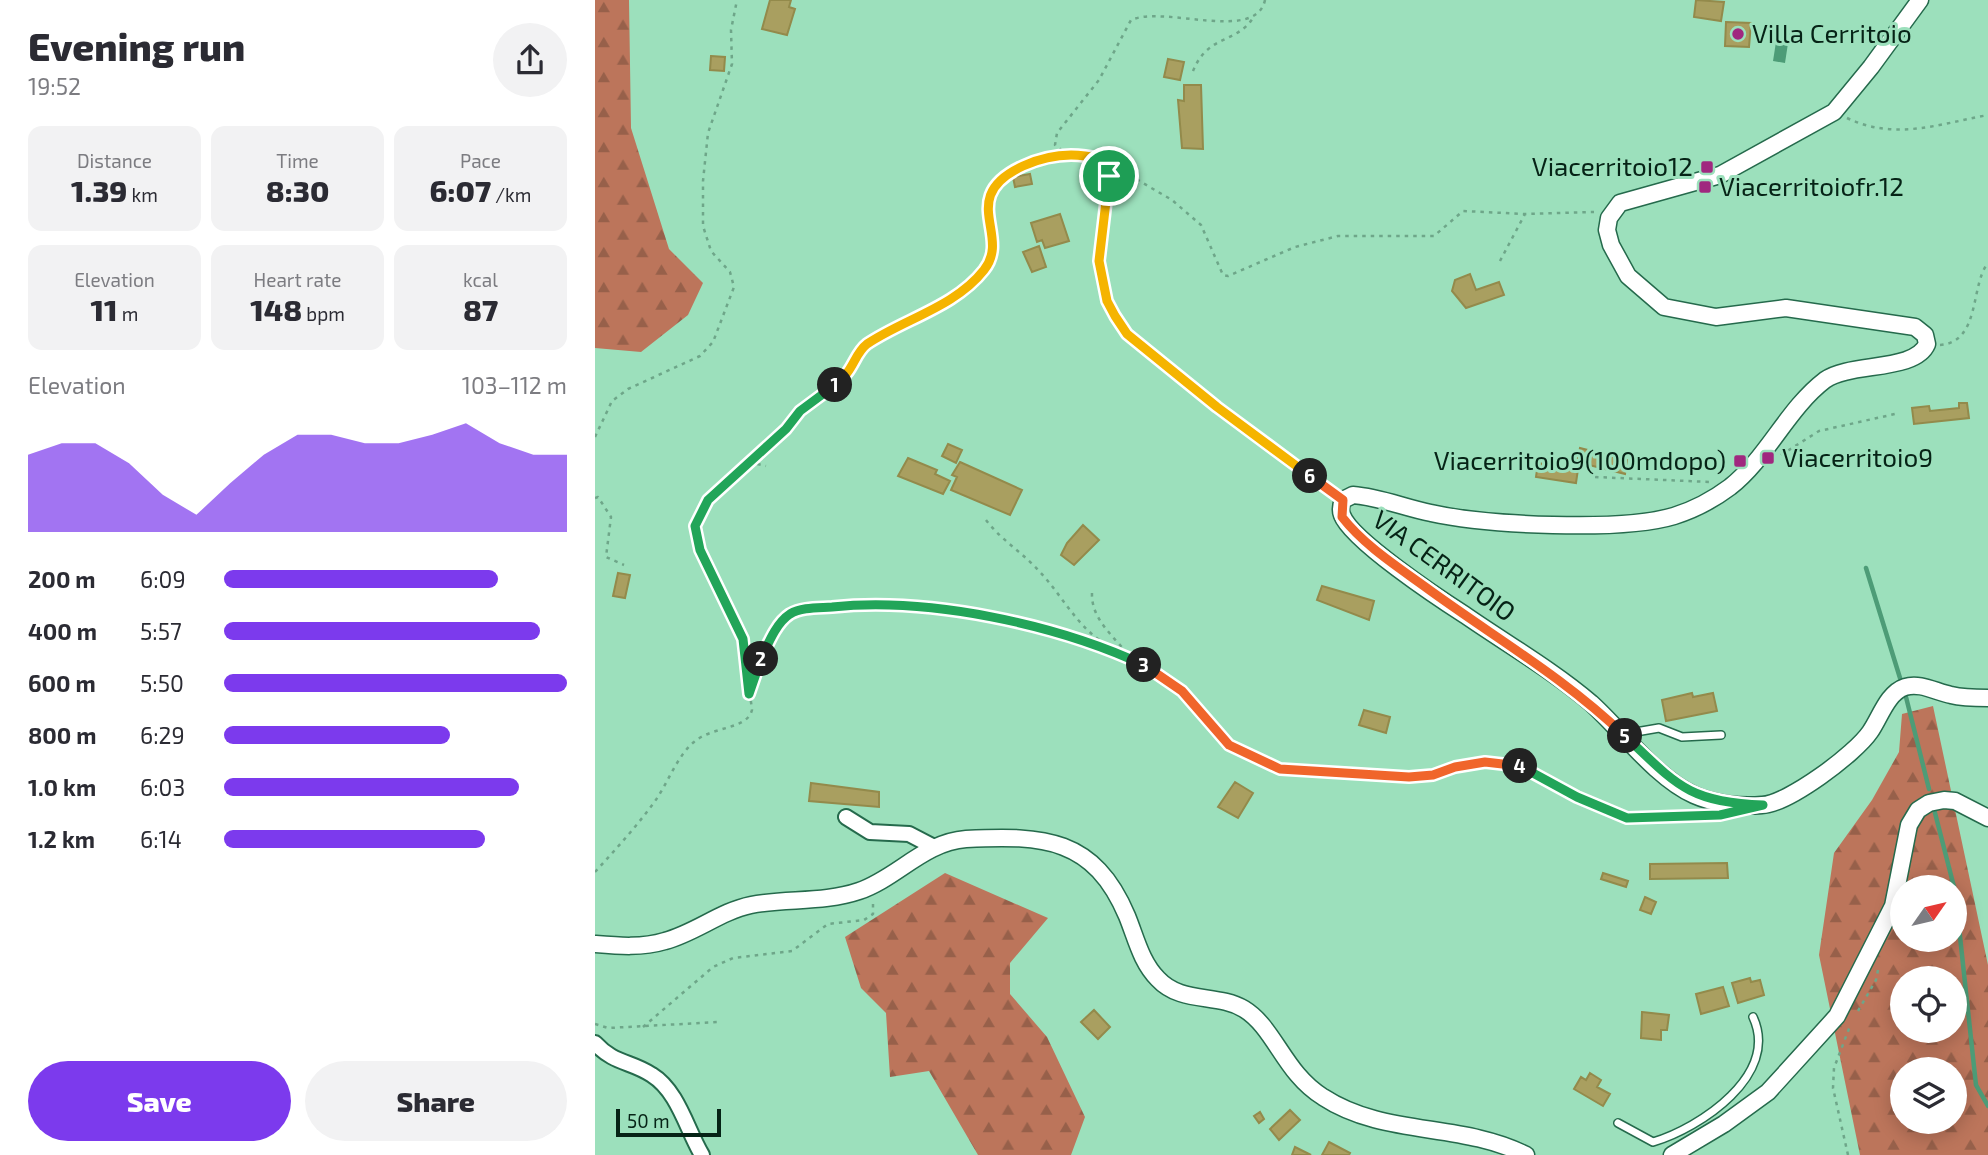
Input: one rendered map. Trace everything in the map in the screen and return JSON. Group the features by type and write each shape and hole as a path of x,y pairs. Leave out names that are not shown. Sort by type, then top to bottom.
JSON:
{"street":[{"path":"1920,0 1834,112 1779,145 1720,175 1615,207 1607,230 1619,261 1640,290 1664,307 1716,317 1786,309 1815,311 1915,327 1925,335 1927,344"},
{"name":"VIA CERRITOIO","path":"1927,344 1920,354 1909,359 1842,372 1826,380 1734,482 1703,504 1673,516 1614,524 1488,520 1432,513 1353,495 1343,500 1342,517 1375,550 1456,610 1548,670 1591,703 1668,777 1693,794 1733,804 1763,805 1794,795 1855,748 1870,733 1896,691 1902,688 1919,686 1952,695 1988,698"},
{"path":"1672,1155 1699,1131 1767,1091 1837,1016 1893,906 1909,825 1919,810 1929,803 1955,801 1988,818"},
{"path":"846,817 870,832 909,834 934,847"},
{"path":"595,944 650,944 675,937 749,905 838,897 864,889 934,847 963,839 1034,841 1073,849 1090,860 1114,888 1142,956 1165,986 1197,998 1232,1003 1245,1010 1258,1020 1288,1066 1324,1098 1377,1121 1480,1136 1525,1155"},
{"path":"595,1043 613,1059 653,1075 671,1094 702,1155"}],"lane":[{"path":"1623,734 1659,728 1682,737 1721,734"},
{"path":"1618,1123 1653,1142 1699,1131 1734,1094 1755,1062 1760,1043 1753,1017"}],"path":[{"path":"595,437 612,401 628,389 701,356 713,342 734,287 730,272 711,251 703,226 703,181 708,133 732,64 731,30 737,0"},
{"path":"1193,71 1199,55 1208,47 1248,26 1265,0"},
{"path":"1254,18 1215,21 1153,14 1131,20 1099,80 1057,132 1055,145 1065,153 1104,161 1172,200 1201,225 1223,275 1227,276 1313,241 1338,236 1434,236 1455,216 1472,210 1525,214 1585,214 1615,207"},
{"path":"1834,112 1857,122 1888,130 1920,130 1988,115"},
{"path":"595,872 644,817 687,748 709,732 744,723 750,718 743,639 700,550 695,526 708,500 786,429 800,411 850,373 865,346 939,306 977,278 991,260 989,204 996,183 1029,163 1065,153"},
{"path":"1104,161 1109,176 1099,261 1107,301 1127,334 1217,407 1343,500"},
{"path":"1500,261 1525,214"},
{"path":"1927,344 1946,345 1962,334 1972,317 1988,263"},
{"path":"1777,458 1819,430 1895,414"},
{"path":"749,462 766,466"},
{"path":"1595,477 1734,482"},
{"path":"595,498 598,497 611,517 605,557 624,565"},
{"path":"986,520 997,534 1033,564 1088,631 1116,652"},
{"path":"1092,593 1091,607 1133,660"},
{"path":"749,694 761,658 778,628 789,615 805,609 879,603 944,609 994,618 1116,652 1133,660 1157,672 1182,691 1229,745 1280,769 1409,777 1433,775 1455,767 1485,762 1504,762 1525,767 1577,797 1627,818 1710,815"},
{"path":"643,1027 713,967 733,958 792,951 828,924 864,920 873,914 874,902 864,889"},
{"path":"1857,1012 1876,980 1880,951 1877,939"},
{"path":"1848,1155 1833,1088 1834,1068 1842,1041 1852,1021"},
{"path":"595,1024 608,1028 719,1022"}],"green space":[{"path":"595,0 629,0 631,128 669,249 703,283 688,315 641,352 595,348"},
{"path":"1933,706 1988,965 1988,1155 1860,1155 1819,955 1834,853 1872,800 1899,752 1902,714"},
{"path":"945,873 1048,918 1010,963 1010,994 1047,1037 1085,1117 1071,1155 978,1155 929,1071 890,1077 886,1013 861,988 845,937"}],"shaded area":[{"path":"1778,29 1790,30 1785,63 1773,61"}],"building":[{"path":"770,0 791,0 789,7 795,9 787,35 762,29"},
{"path":"1696,0 1724,2 1721,21 1694,17"},
{"name":"Villa Cerritoio","path":"1726,22 1751,23 1749,47 1725,46"},
{"path":"711,56 725,57 724,71 710,70"},
{"path":"1168,59 1184,62 1180,80 1164,77"},
{"path":"1184,85 1201,85 1203,149 1182,148 1178,100 1184,101"},
{"path":"1030,174 1032,184 1015,187 1013,177"},
{"path":"1060,214 1069,241 1045,248 1042,240 1037,242 1031,223"},
{"path":"1039,246 1046,267 1032,272 1023,252"},
{"path":"1470,274 1476,290 1499,282 1504,295 1466,308 1452,291 1455,280"},
{"path":"1959,403 1967,403 1969,418 1914,424 1912,408 1929,406 1930,411 1959,408"},
{"path":"948,444 962,450 956,463 942,456"},
{"path":"1580,448 1627,460 1625,474 1577,462"},
{"path":"908,458 937,470 935,474 950,481 943,494 898,476"},
{"path":"960,462 1022,490 1010,515 951,490 957,477 952,475"},
{"path":"1538,463 1578,469 1576,483 1536,477"},
{"path":"1083,525 1099,540 1074,565 1061,555 1067,543"},
{"path":"618,573 630,575 625,598 613,596"},
{"path":"1322,586 1374,601 1369,620 1317,600"},
{"path":"1692,693 1693,697 1713,693 1717,711 1666,721 1662,700"},
{"path":"1364,710 1390,717 1386,733 1359,725"},
{"path":"1235,782 1253,793 1238,818 1218,807"},
{"path":"811,783 879,792 879,807 809,801"},
{"path":"1727,863 1728,878 1650,879 1650,864"},
{"path":"1603,873 1628,881 1626,887 1601,879"},
{"path":"1645,897 1656,902 1651,914 1640,910"},
{"path":"1750,978 1751,982 1760,980 1764,995 1738,1003 1732,983"},
{"path":"1723,987 1729,1006 1701,1014 1696,994"},
{"path":"1094,1010 1110,1027 1098,1039 1081,1022"},
{"path":"1642,1012 1669,1015 1667,1030 1661,1030 1661,1040 1641,1038"},
{"path":"1590,1073 1601,1080 1597,1087 1610,1094 1603,1106 1574,1089 1581,1077 1586,1080"},
{"path":"1290,1110 1300,1120 1279,1140 1270,1129"},
{"path":"1260,1112 1264,1119 1259,1123 1254,1116"},
{"path":"1329,1142 1350,1153 1349,1155 1322,1155"},
{"path":"1295,1147 1311,1155 1292,1155"}],"waterway":[{"path":"1866,568 1900,678"},
{"path":"1906,697 1929,789"},
{"path":"1934,809 1951,875"},
{"path":"1962,952 1976,1085 1988,1106"}],"place":[{"name":"Villa Cerritoio","path":"1738,34"},
{"name":"Viacerritoio12","path":"1707,167"},
{"name":"Viacerritoiofr.12","path":"1705,187"},
{"name":"Viacerritoio9","path":"1768,458"},
{"name":"Viacerritoio9(100mdopo)","path":"1740,461"}],"route":[{"path":"1065,153 1100,158 1108,165 1109,176 1099,261 1107,301 1127,334 1217,407 1343,500 1340,508 1342,517 1375,550 1456,610 1548,670 1591,703 1668,777 1693,794 1716,801 1763,805 1720,815 1627,818 1577,797 1525,767 1504,762 1485,762 1455,767 1433,775 1409,777 1280,769 1242,754 1229,745 1216,734 1182,691 1157,672 1116,652 994,618 909,605 852,605 805,609 789,615 769,642 749,694 743,639 695,537 695,526 708,500 786,429 800,411 850,373 857,355 865,346 939,306 977,278 991,260 988,224 991,191 1004,176 1029,163 1065,153"}]}
